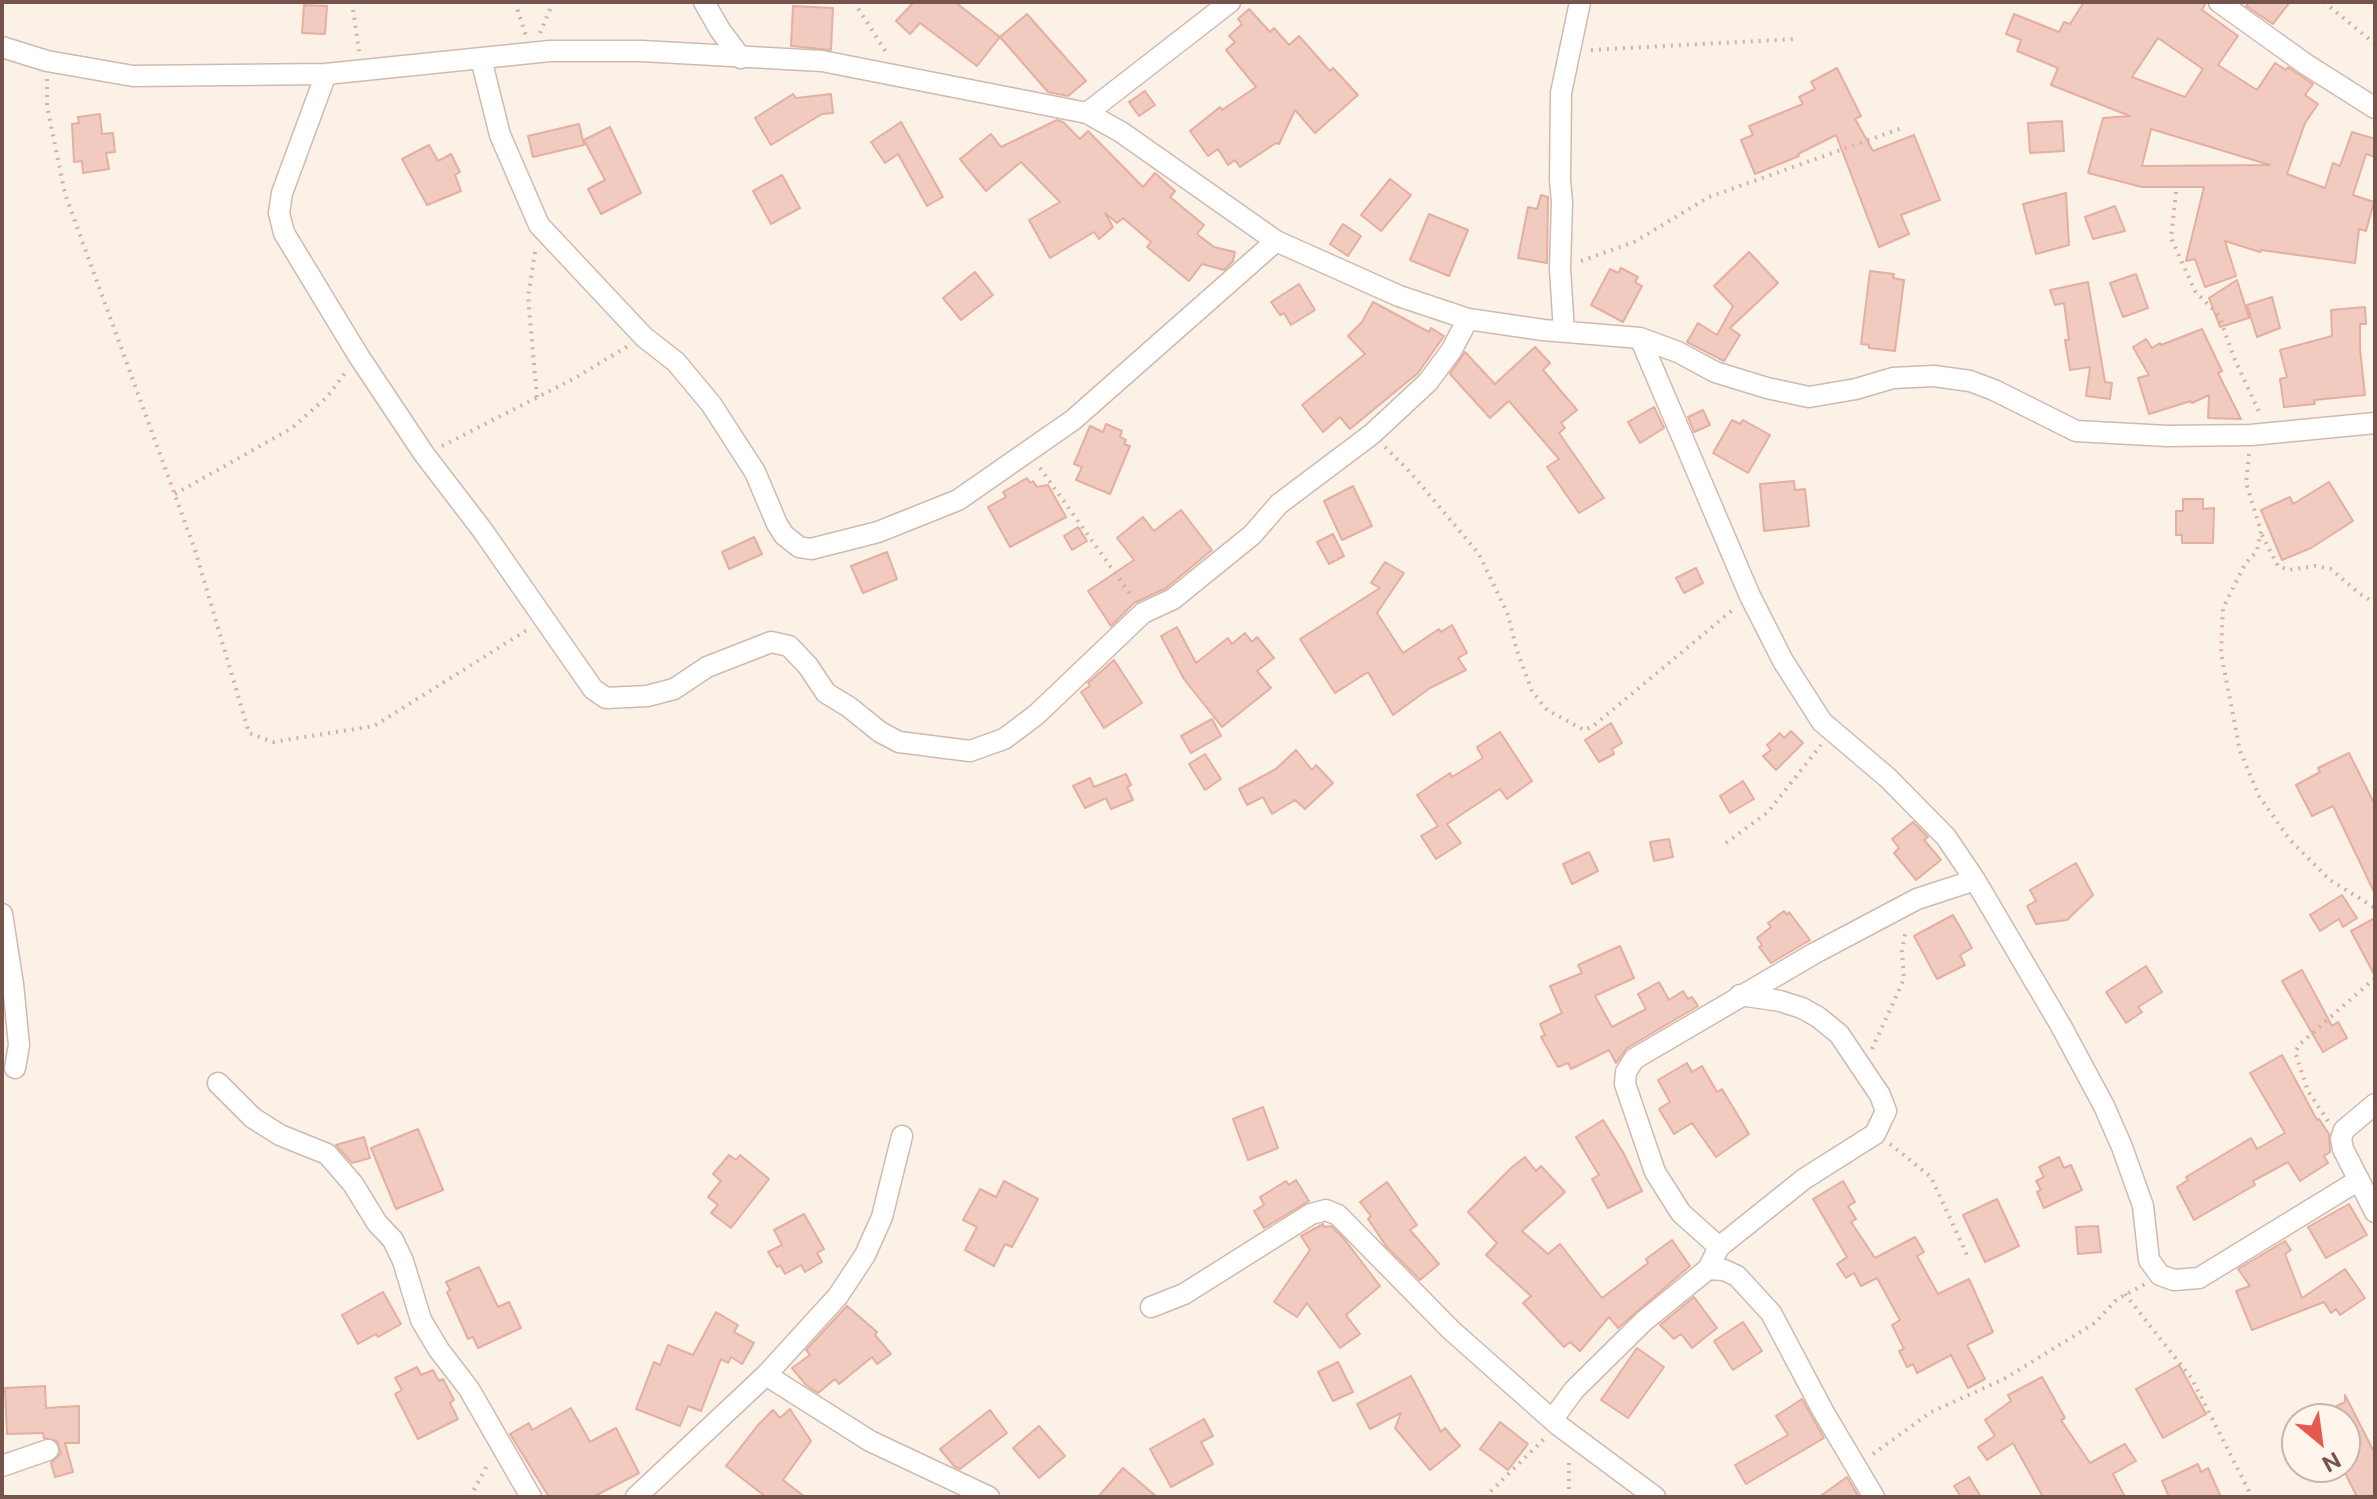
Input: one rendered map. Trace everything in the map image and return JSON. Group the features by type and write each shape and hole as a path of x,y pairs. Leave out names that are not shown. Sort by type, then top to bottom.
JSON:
{"street":[{"path":"704,2 741,58"},
{"path":"1087,113 1230,2"},
{"path":"1564,331 1560,269 1561,93 1580,2"},
{"path":"2219,2 2307,65 2375,108"},
{"path":"2,47 47,61 133,76 326,74 550,51 642,51 822,61 1087,113 1121,132 1276,241 1399,296 1468,319 1640,338 1678,352 1715,372 1809,397 1856,389 1893,378 1934,376 1970,381 2076,431 2152,436 2260,434 2375,423"},
{"path":"481,59 500,135 539,225 644,337 676,362 711,404 755,472 777,524 784,535 799,547 811,549 878,532 958,500 1073,420 1276,241"},
{"path":"326,74 282,193 279,213 284,233 358,355 424,454 546,619 593,689 606,698 647,696 674,689 707,667 771,642 789,646 808,666 826,693 899,742 970,751 1004,739 1036,715 1143,613 1173,599 1252,535 1279,504 1372,434 1428,382 1451,351 1468,319"},
{"path":"1640,338 1750,596 1783,661 1822,722 1926,815 1946,837 1975,880 2061,1026 2122,1147 2143,1206 2149,1260 2162,1276 2174,1280 2199,1278 2359,1180"},
{"path":"1719,1247 1681,1213 1655,1172 1625,1084 1626,1072 1634,1059 1740,995 1917,899 1975,880"},
{"path":"2,914 19,1045 15,1068"},
{"path":"1560,1426 1574,1390 1644,1321 1708,1269 1719,1247 1804,1179 1875,1134 1886,1111 1880,1095 1839,1034 1818,1017 1780,1001 1740,995"},
{"path":"218,1083 253,1118 280,1135 327,1154 353,1184 377,1223 393,1240 403,1261 421,1320 469,1389 531,1497"},
{"path":"2375,1104 2344,1130 2341,1139 2375,1212"},
{"path":"636,1497 766,1375 838,1296 865,1255 882,1217 902,1136"},
{"path":"1151,1307 1184,1294 1311,1214 1326,1210 1338,1215 1451,1330 1560,1426 1655,1497"},
{"path":"1708,1269 1724,1270 1737,1276 1771,1313 1855,1469 1874,1497"},
{"path":"766,1375 870,1441 989,1497"},
{"path":"2,1466 48,1450"}],"path":[{"path":"352,2 362,70"},
{"path":"515,2 532,54"},
{"path":"532,54 553,2"},
{"path":"854,2 882,43 898,75"},
{"path":"2324,2 2375,44"},
{"path":"1568,51 1796,39"},
{"path":"47,61 47,106 65,194 195,550 249,733 273,742 374,726 546,619"},
{"path":"1560,269 1634,242 1709,197 1902,128"},
{"path":"2176,192 2171,238 2195,291 2219,316 2260,434 2246,483 2261,531 2278,566 2288,570 2315,566 2331,569 2375,603"},
{"path":"537,398 528,297 539,225"},
{"path":"424,454 537,398 644,337"},
{"path":"174,494 292,428 328,396 358,355"},
{"path":"1372,434 1410,472 1479,554 1508,615 1532,691 1547,710 1584,730 1592,727 1750,596"},
{"path":"1028,451 1143,613"},
{"path":"2261,531 2257,551 2245,564 2223,608 2221,653 2240,751 2259,796 2290,840 2330,880 2375,908"},
{"path":"1726,843 1768,812 1832,731"},
{"path":"1862,1069 1904,979 1902,951 1917,899"},
{"path":"2341,1139 2308,1091 2295,1052 2300,1044 2375,978"},
{"path":"1875,1134 1931,1177 1967,1255"},
{"path":"1855,1469 1931,1412 2004,1379 2095,1323 2108,1307 2125,1294 2162,1276"},
{"path":"2125,1294 2192,1379 2252,1497"},
{"path":"1485,1497 1560,1426"},
{"path":"1560,1426 1569,1497"},
{"path":"470,1497 500,1445"}],"building":[{"path":"914,2 955,2 1000,37 977,66 920,23 910,34 896,21"},
{"path":"2084,2 2206,2 2202,10 2238,36 2218,65 2257,90 2275,63 2286,70 2288,67 2313,84 2305,95 2318,104 2305,123 2287,174 2325,188 2333,163 2340,166 2352,132 2375,139 2375,157 2366,154 2353,195 2374,202 2366,231 2359,229 2355,263 2260,252 2225,241 2236,276 2205,287 2195,259 2186,261 2204,187 2142,187 2088,173 2103,118 2130,116 2051,85 2058,68 2017,51 2021,40 2006,34 2014,14 2059,32 2064,22 2070,24","holes":["2158,38 2203,69 2185,97 2132,77","2151,129 2270,165 2142,166"]},
{"path":"2249,2 2290,2 2273,24 2246,6"},
{"path":"304,5 327,6 325,34 302,33"},
{"path":"793,6 833,8 831,50 791,46"},
{"path":"1249,9 1270,32 1274,28 1289,45 1299,36 1330,71 1333,68 1358,95 1315,133 1295,110 1279,144 1240,167 1235,160 1228,165 1218,149 1208,156 1190,131 1220,107 1222,110 1256,87 1226,50 1235,42 1229,36 1242,24 1238,19"},
{"path":"1027,14 1086,81 1068,96 1048,92 1000,37"},
{"path":"1837,68 1861,116 1855,119 1873,151 1914,135 1940,200 1901,215 1909,234 1879,247 1836,135 1799,156 1755,174 1741,140 1753,135 1749,126 1803,104 1799,97 1815,89 1811,82"},
{"path":"1145,91 1155,105 1139,116 1129,102"},
{"path":"793,94 796,98 831,94 833,113 822,114 771,145 755,118"},
{"path":"100,114 102,134 113,133 115,152 106,153 109,169 83,173 82,161 74,162 72,124 79,123 78,117"},
{"path":"1057,120 1080,139 1088,131 1143,187 1155,173 1175,191 1170,197 1204,225 1197,234 1214,247 1235,252 1233,261 1224,270 1202,264 1189,281 1147,247 1151,242 1123,218 1117,223 1105,213 1113,227 1099,239 1094,232 1050,258 1029,220 1060,202 1021,162 986,191 960,159 991,134 1001,147"},
{"path":"2062,121 2064,151 2030,153 2028,123"},
{"path":"901,122 943,197 927,206 898,154 885,163 871,142"},
{"path":"579,124 584,145 533,157 528,136"},
{"path":"610,127 641,193 601,214 588,189 605,180 584,140"},
{"path":"429,145 438,161 451,154 460,172 455,175 461,191 427,205 402,159"},
{"path":"782,175 800,208 771,224 753,191"},
{"path":"1390,179 1411,195 1381,231 1361,215"},
{"path":"2066,193 2069,245 2036,254 2023,204"},
{"path":"1541,195 1548,197 1547,263 1518,258 1528,207 1537,209"},
{"path":"2115,206 2125,231 2093,239 2085,217"},
{"path":"1429,214 1468,230 1449,276 1410,260"},
{"path":"1343,224 1361,236 1348,256 1330,244"},
{"path":"1749,252 1778,283 1730,328 1740,335 1724,361 1687,342 1698,323 1717,335 1733,306 1714,286"},
{"path":"1621,268 1638,277 1635,282 1642,286 1623,322 1591,305 1610,269 1618,273"},
{"path":"1870,271 1894,274 1893,278 1904,280 1895,351 1861,344"},
{"path":"975,272 993,295 961,320 943,298"},
{"path":"2136,274 2148,308 2123,317 2110,283"},
{"path":"2237,280 2249,318 2220,327 2209,298"},
{"path":"2088,282 2105,382 2112,383 2110,399 2086,396 2090,367 2070,370 2064,303 2055,305 2050,290"},
{"path":"1299,284 1315,310 1291,325 1284,313 1280,315 1271,302"},
{"path":"2272,297 2280,328 2257,337 2247,305"},
{"path":"1373,302 1429,332 1431,328 1444,336 1418,373 1350,429 1340,417 1323,432 1302,405 1365,354 1348,336 1362,322"},
{"path":"2365,307 2366,324 2360,324 2360,349 2365,395 2314,400 2315,404 2284,407 2280,379 2287,377 2280,350 2332,336 2331,310"},
{"path":"2202,329 2222,371 2218,373 2241,419 2208,418 2209,395 2192,403 2149,414 2138,378 2149,375 2133,347 2146,339 2152,348"},
{"path":"1535,347 1550,363 1543,370 1577,410 1561,423 1565,428 1559,433 1604,498 1579,513 1547,467 1559,459 1509,401 1490,418 1450,374 1465,352 1495,384"},
{"path":"1654,407 1664,428 1640,443 1628,422"},
{"path":"1703,410 1710,425 1694,432 1688,417"},
{"path":"1732,420 1740,424 1743,420 1770,435 1748,473 1713,453"},
{"path":"1106,424 1122,431 1120,437 1126,440 1124,444 1130,446 1110,494 1076,480 1082,467 1074,464 1090,426 1103,432"},
{"path":"1027,478 1037,487 1048,485 1066,517 1010,547 988,507 1006,497 1003,492"},
{"path":"1794,481 1795,490 1805,489 1809,526 1764,531 1760,484"},
{"path":"2329,482 2353,521 2311,548 2282,560 2261,510 2290,497 2293,504"},
{"path":"1353,486 1372,526 1342,540 1324,501"},
{"path":"2183,499 2203,499 2203,509 2214,508 2213,543 2182,543 2182,535 2176,535 2176,511 2183,511"},
{"path":"1181,510 1212,550 1166,588 1134,603 1111,626 1088,591 1134,560 1117,538 1143,517 1154,531"},
{"path":"1078,527 1087,541 1072,550 1064,536"},
{"path":"1333,534 1344,556 1329,564 1317,542"},
{"path":"754,537 762,554 729,569 722,552"},
{"path":"887,552 897,579 863,593 851,566"},
{"path":"1385,562 1404,573 1377,613 1403,653 1439,629 1441,632 1452,625 1467,653 1458,658 1466,670 1430,688 1393,715 1368,672 1335,693 1300,639 1380,588 1371,583"},
{"path":"1696,568 1703,583 1684,593 1676,578"},
{"path":"1177,627 1196,663 1228,638 1232,644 1245,633 1252,642 1257,637 1274,658 1257,671 1271,688 1222,727 1184,679 1161,636"},
{"path":"1114,660 1142,703 1104,728 1081,692"},
{"path":"1212,719 1221,736 1191,753 1181,736"},
{"path":"1611,723 1622,743 1612,749 1614,754 1599,762 1585,740"},
{"path":"1791,731 1803,743 1776,770 1763,756 1771,750 1767,745 1780,733 1784,738"},
{"path":"1500,732 1532,781 1507,799 1500,789 1447,824 1461,843 1436,859 1421,836 1438,826 1417,795 1450,773 1452,777 1483,758 1477,747"},
{"path":"1296,750 1312,770 1316,765 1333,783 1305,809 1295,800 1272,814 1263,797 1247,805 1239,789 1276,769"},
{"path":"2349,753 2375,805 2375,894 2333,806 2312,816 2296,785 2320,772 2318,768"},
{"path":"1205,754 1221,779 1205,790 1189,764"},
{"path":"1126,774 1131,785 1127,787 1133,800 1111,809 1106,798 1085,808 1073,786 1090,778 1094,787"},
{"path":"1743,781 1754,799 1730,813 1720,796"},
{"path":"1913,822 1928,837 1924,840 1941,860 1916,880 1894,853 1899,848 1892,839"},
{"path":"1669,839 1673,857 1654,861 1650,842"},
{"path":"1589,852 1598,871 1572,884 1563,864"},
{"path":"2076,863 2093,895 2067,920 2036,924 2027,906 2036,901 2030,890"},
{"path":"2342,895 2357,918 2343,927 2339,919 2320,931 2310,915"},
{"path":"1784,911 1787,915 1789,912 1810,940 1771,963 1759,947 1762,945 1757,938 1771,927 1768,923"},
{"path":"1953,915 1972,948 1960,955 1965,965 1937,979 1914,936"},
{"path":"2375,918 2375,976 2351,931"},
{"path":"1620,946 1634,978 1595,996 1612,1027 1646,1009 1638,994 1659,982 1669,1000 1683,991 1698,1006 1627,1048 1616,1063 1609,1050 1571,1069 1568,1063 1558,1067 1541,1037 1545,1035 1540,1024 1562,1013 1550,986 1582,973 1578,965"},
{"path":"2146,966 2162,992 2138,1007 2142,1012 2126,1023 2106,992"},
{"path":"2302,970 2332,1026 2338,1022 2347,1038 2323,1052 2282,981"},
{"path":"2282,1055 2317,1120 2329,1134 2330,1152 2324,1156 2328,1163 2300,1181 2288,1162 2194,1220 2177,1187 2188,1180 2186,1177 2251,1138 2257,1149 2285,1133 2250,1073"},
{"path":"1687,1063 1692,1072 1702,1066 1717,1092 1722,1089 1749,1134 1716,1157 1692,1123 1674,1134 1659,1109 1670,1102 1658,1080"},
{"path":"1263,1107 1278,1148 1248,1160 1233,1119"},
{"path":"1603,1120 1642,1191 1608,1208 1592,1179 1599,1175 1576,1137"},
{"path":"418,1129 443,1190 396,1209 371,1148"},
{"path":"364,1137 370,1158 352,1163 336,1145"},
{"path":"729,1155 736,1160 740,1155 769,1179 731,1228 711,1213 718,1205 708,1197 721,1181 713,1174"},
{"path":"1525,1157 1536,1171 1541,1166 1565,1192 1522,1231 1548,1254 1560,1244 1602,1298 1672,1240 1690,1266 1618,1328 1609,1317 1580,1351 1570,1342 1564,1347 1523,1303 1531,1296 1486,1255 1497,1243 1468,1212"},
{"path":"2059,1157 2064,1168 2071,1165 2082,1190 2044,1208 2037,1192 2041,1190 2036,1181 2044,1177 2039,1167"},
{"path":"1296,1180 1309,1201 1264,1228 1254,1211 1264,1205 1260,1197 1286,1181 1289,1185"},
{"path":"1004,1181 1038,1199 1012,1247 1005,1244 994,1266 965,1250 977,1227 963,1220 980,1189 996,1197"},
{"path":"1843,1181 1855,1202 1848,1206 1856,1219 1851,1222 1875,1258 1915,1237 1924,1252 1917,1256 1938,1294 1969,1279 1993,1332 1967,1345 1985,1379 1968,1388 1951,1355 1917,1373 1913,1364 1907,1367 1899,1351 1904,1349 1892,1325 1900,1320 1877,1278 1861,1286 1854,1273 1846,1278 1837,1264 1847,1257 1813,1199"},
{"path":"1387,1182 1417,1225 1410,1230 1439,1264 1420,1280 1386,1246 1360,1202"},
{"path":"1997,1199 2019,1246 1985,1262 1963,1215"},
{"path":"2349,1204 2367,1235 2326,1258 2308,1227"},
{"path":"804,1214 824,1249 817,1253 822,1262 805,1272 801,1265 785,1274 768,1252 782,1245 774,1230"},
{"path":"1323,1224 1324,1227 1331,1226 1345,1240 1380,1286 1346,1315 1360,1334 1340,1348 1307,1303 1297,1317 1274,1302 1310,1250 1301,1236"},
{"path":"2098,1226 2101,1252 2078,1254 2076,1227"},
{"path":"2285,1241 2291,1250 2285,1254 2302,1298 2345,1269 2365,1298 2340,1315 2336,1309 2331,1313 2324,1302 2252,1330 2236,1291 2250,1286 2238,1269"},
{"path":"479,1267 498,1307 509,1302 521,1328 478,1348 473,1337 468,1339 447,1292 450,1290 446,1282"},
{"path":"383,1292 401,1324 358,1344 342,1315"},
{"path":"1694,1297 1717,1328 1692,1348 1681,1334 1674,1339 1660,1325"},
{"path":"847,1306 877,1332 875,1335 891,1354 877,1364 872,1357 839,1384 835,1379 818,1393 806,1385 792,1368 810,1355 806,1350"},
{"path":"716,1312 738,1325 734,1332 754,1343 742,1364 731,1357 728,1363 721,1359 701,1411 688,1406 680,1426 636,1409 654,1362 660,1365 668,1345 693,1355"},
{"path":"1743,1322 1762,1351 1733,1370 1714,1341"},
{"path":"1637,1348 1664,1367 1628,1418 1601,1400"},
{"path":"1338,1362 1353,1392 1333,1401 1318,1372"},
{"path":"2179,1365 2206,1414 2163,1438 2136,1389"},
{"path":"417,1367 421,1375 433,1370 439,1381 443,1379 454,1400 450,1403 458,1419 418,1439 395,1394 402,1390 395,1378"},
{"path":"1411,1376 1441,1432 1445,1428 1460,1446 1430,1470 1395,1428 1401,1413 1370,1429 1357,1404"},
{"path":"2042,1377 2065,1418 2061,1420 2090,1463 2125,1444 2136,1461 2113,1474 2125,1497 2043,1497 2013,1443 1987,1460 1978,1447 1995,1436 1985,1420 2011,1401 2008,1395"},
{"path":"45,1386 46,1408 79,1406 79,1443 65,1443 73,1472 55,1477 51,1463 61,1453 57,1441 44,1438 43,1433 7,1434 5,1388"},
{"path":"1802,1399 1824,1438 1746,1484 1735,1465 1788,1435 1776,1416"},
{"path":"571,1408 590,1442 616,1428 639,1473 593,1497 549,1497 510,1434 529,1423 532,1430"},
{"path":"790,1409 811,1441 783,1480 805,1497 766,1497 726,1466 773,1410 780,1418"},
{"path":"990,1410 1007,1433 960,1469 954,1466 940,1449"},
{"path":"1204,1419 1213,1436 1201,1442 1213,1464 1171,1487 1150,1449"},
{"path":"1500,1422 1528,1444 1508,1470 1480,1449"},
{"path":"1039,1426 1065,1456 1039,1478 1013,1448"},
{"path":"2361,1426 2375,1454 2375,1497 2357,1497 2350,1483 2361,1483"},
{"path":"2198,1464 2201,1472 2208,1468 2221,1497 2169,1497 2162,1481"},
{"path":"1123,1468 1157,1497 1098,1497"},
{"path":"1847,1477 1859,1497 1819,1497"},
{"path":"1969,1477 1981,1497 1961,1497 1954,1486"}]}
